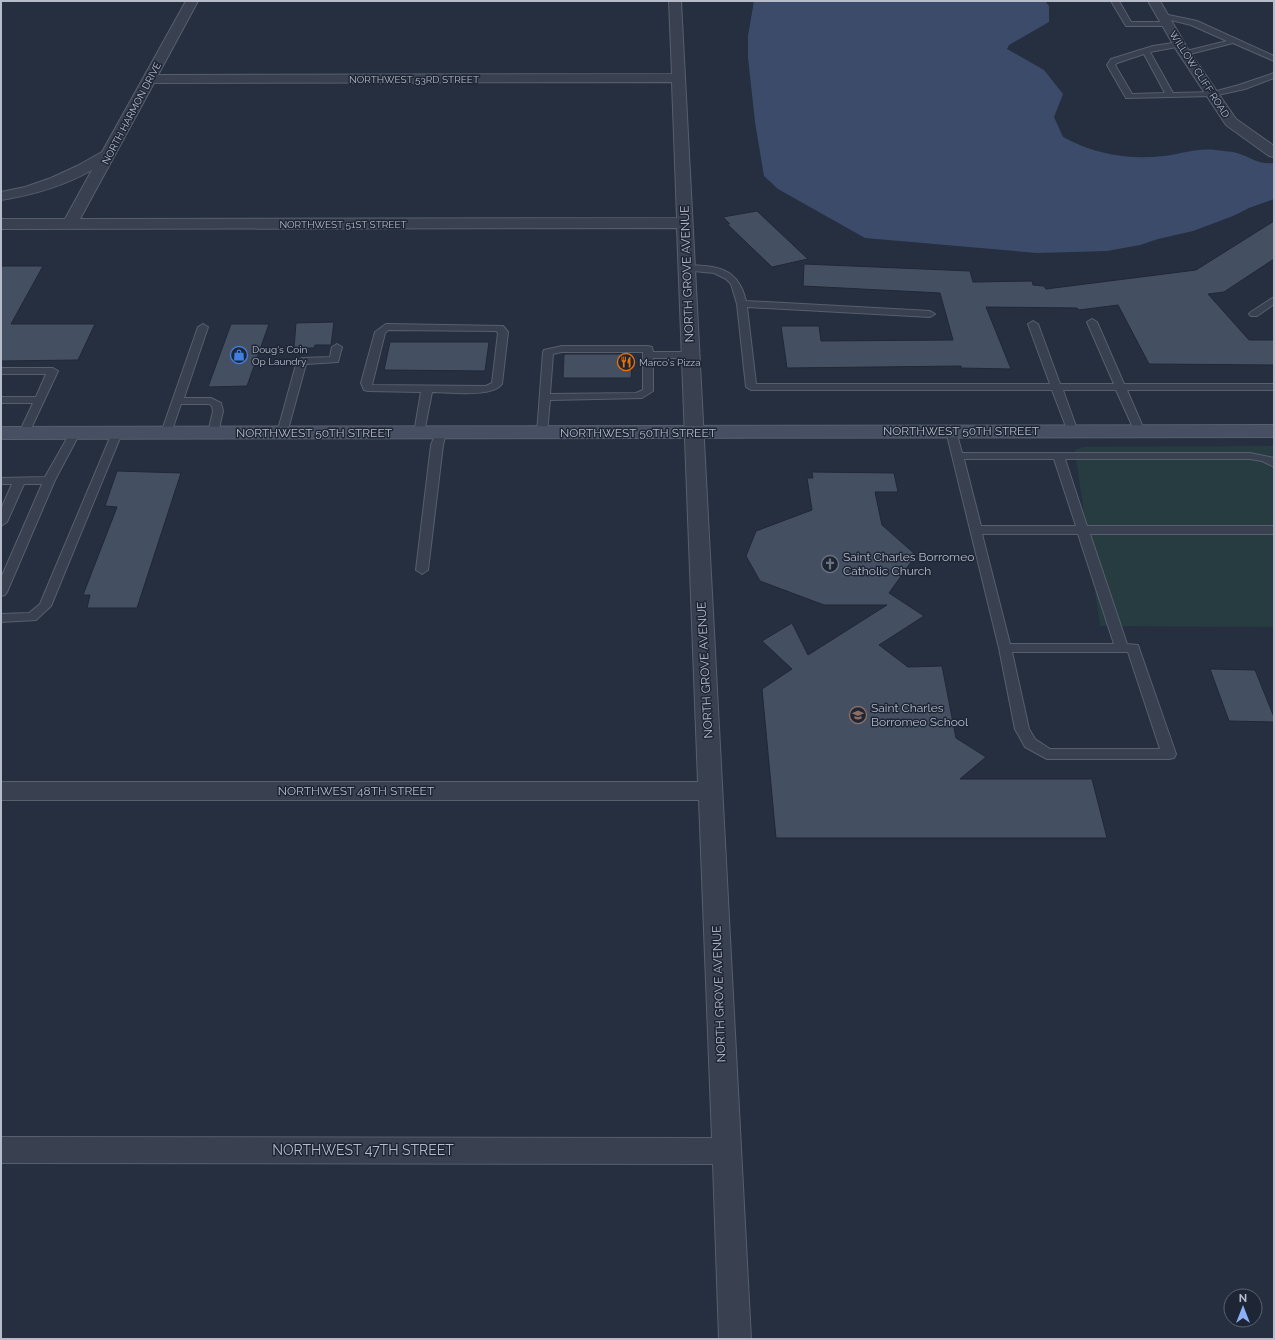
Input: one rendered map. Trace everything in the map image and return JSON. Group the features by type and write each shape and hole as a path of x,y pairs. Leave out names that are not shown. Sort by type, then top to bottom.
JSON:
{"main road":[{"name":"NORTHWEST 50TH STREET","path":"1,433 1274,431"}],"street":[{"name":"NORTH HARMON DRIVE","path":"70,224 192,1"},
{"name":"NORTH GROVE AVENUE","path":"675,1 686,224 686,268 725,1151 735,1339"},
{"name":"WILLOW CLIFF ROAD","path":"1154,1 1182,49 1231,122 1274,154"},
{"name":"NORTHWEST 53RD STREET","path":"149,79 679,78"},
{"path":"1,196 60,180 85,170 109,154"},
{"name":"NORTHWEST 51ST STREET","path":"1,224 686,224"},
{"name":"NORTHWEST 48TH STREET","path":"1,791 710,791"},
{"name":"NORTHWEST 47TH STREET","path":"1,1150 725,1151"}],"lane":[{"path":"1115,1 1129,24 1165,20 1194,23 1274,59"},
{"path":"1234,41 1182,49 1146,51 1114,61 1111,65 1129,96 1213,94 1242,87 1274,75"},
{"path":"1146,51 1171,96"},
{"path":"686,268 712,269 728,274 740,292 751,387 1274,387"},
{"path":"1254,314 1274,300"},
{"path":"742,304 930,314"},
{"path":"1092,322 1140,432"},
{"path":"1033,324 1073,432"},
{"path":"166,433 203,327"},
{"path":"495,327 499,328 503,332 497,384 495,386 488,389 427,389 368,388 366,383 380,332 386,328 495,327"},
{"path":"282,433 302,361 334,360 337,347"},
{"path":"542,432 548,352 562,349 648,349 648,391 638,396 545,397"},
{"path":"648,355 690,355"},
{"path":"1,371 52,371 24,433"},
{"path":"420,432 427,389"},
{"path":"1,400 39,400"},
{"path":"178,401 211,401 217,405 218,411 213,433"},
{"path":"951,431 1005,648 1022,729 1030,743 1047,754 1169,754 1134,648 1005,648"},
{"path":"422,570 437,444 441,432"},
{"path":"1,592 49,480 75,433"},
{"path":"1,618 32,617 45,606 117,433"},
{"path":"957,456 1250,456 1262,458 1274,464"},
{"path":"1058,456 1122,648"},
{"path":"1,522 20,480"},
{"path":"1,481 49,480"},
{"path":"975,530 1274,530"}],"green space":[{"path":"1274,446 1274,627 1100,626 1075,450 1084,447"}],"water":[{"path":"754,1 1045,1 1049,6 1049,22 1009,45 1007,49 1044,70 1063,94 1054,117 1063,137 1099,152 1125,156 1151,157 1196,150 1208,150 1234,152 1259,162 1274,163 1274,199 1193,231 1158,239 1140,245 1107,251 1037,253 865,238 778,189 764,176 755,122 748,57 748,36"}],"building":[{"path":"757,211 808,259 772,267 727,224 730,224 723,217"},
{"path":"1274,221 1274,259 1224,292 1208,294 1249,340 1274,340 1274,365 1149,364 1118,305 1079,310 1077,308 986,307 1011,369 961,368 961,366 787,368 781,326 819,326 821,341 953,340 940,293 803,286 804,264 970,271 973,282 1032,281 1033,285 1044,286 1046,289 1196,270"},
{"path":"1,266 43,266 11,324 95,324 78,360 1,361"},
{"path":"334,322 331,345 315,345 314,348 294,348 296,323"},
{"name":"Doug's Coin Op Laundry","path":"231,324 269,324 247,386 208,387"},
{"path":"390,342 489,342 485,371 384,370"},
{"path":"564,354 633,354 631,378 563,378"},
{"path":"117,471 181,473 137,608 87,608 90,595 83,595 117,507 105,506"},
{"name":"Saint Charles Borromeo School","path":"812,472 894,473 898,492 875,492 882,525 916,555 889,593 924,616 879,645 908,667 942,666 956,738 986,757 960,779 1092,779 1107,838 776,838 762,689 792,669 762,641 792,623 808,655 887,605 824,605 760,581 746,556 756,531 812,510 807,478 813,478"},
{"path":"1210,669 1255,670 1274,717 1274,722 1229,721"}],"place":[{"name":"Doug's Coin Op Laundry","path":"239,355"},
{"name":"Marco's Pizza","path":"626,362"},
{"name":"Saint Charles Borromeo Catholic Church","path":"830,564"},
{"name":"Saint Charles Borromeo School","path":"858,715"}]}
